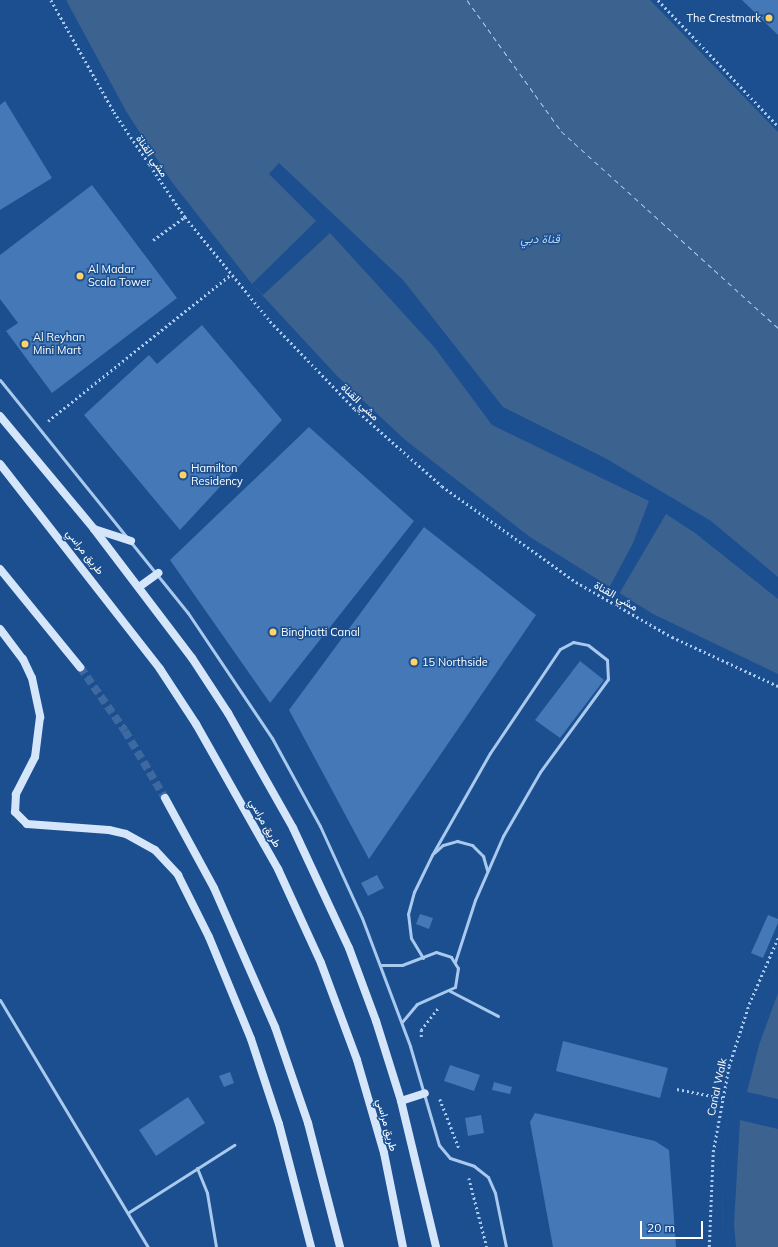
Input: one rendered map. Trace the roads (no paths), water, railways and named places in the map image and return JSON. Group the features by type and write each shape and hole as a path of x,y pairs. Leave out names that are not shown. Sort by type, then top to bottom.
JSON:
{"street":[{"path":"0,416 94,529 192,658 228,713 293,828 349,948 401,1101 436,1247"},
{"name":"طريق مراسي","path":"0,464 160,669 196,724 278,869 321,963 357,1060 384,1153 403,1244"},
{"path":"94,529 131,541"},
{"path":"0,569 80,667"},
{"path":"139,587 158,573"},
{"path":"0,629 24,659 32,678 40,710 39,738 35,757 16,794 15,812 27,824 109,830 126,834 155,850 178,875 209,937 251,1039 279,1124 311,1247"},
{"path":"166,798 214,888 275,1027 308,1123 340,1247"},
{"path":"401,1101 425,1093"}],"lane":[{"path":"0,380 158,573 218,654 290,769 342,872 380,965 402,1022 425,1093 439,1145 450,1158 482,1171 493,1185 506,1247"},
{"path":"402,1022 417,1004 450,991 458,981 456,962 487,870 503,836 540,772 608,679 607,660 588,645 573,642 560,649 490,753 432,855 414,892 408,914 411,938 423,958"},
{"path":"432,855 443,845 457,842 472,845 483,856 487,870"},
{"path":"380,965 402,965 436,952 444,953 456,962"},
{"path":"450,991 498,1016"},
{"path":"0,1000 129,1212 148,1247"},
{"path":"129,1212 234,1144"},
{"path":"197,1168 207,1193 216,1247"}],"water":[{"name":"قناة دبي","path":"66,0 650,0 778,132 778,674 653,614 530,537 404,439 338,377 252,284 171,181 126,111"},
{"path":"778,957 778,1247 723,1247 722,1181 727,1118 752,1023"}],"tunnel":[{"path":"80,667 125,731 165,798"}],"place":[{"name":"The Crestmark","path":"769,18"},
{"name":"Al Madar Scala Tower","path":"80,276"},
{"name":"Al Reyhan Mini Mart","path":"25,344"},
{"name":"Hamilton Residency","path":"183,475"},
{"name":"Binghatti Canal","path":"273,632"},
{"name":"15 Northside","path":"414,662"}]}
